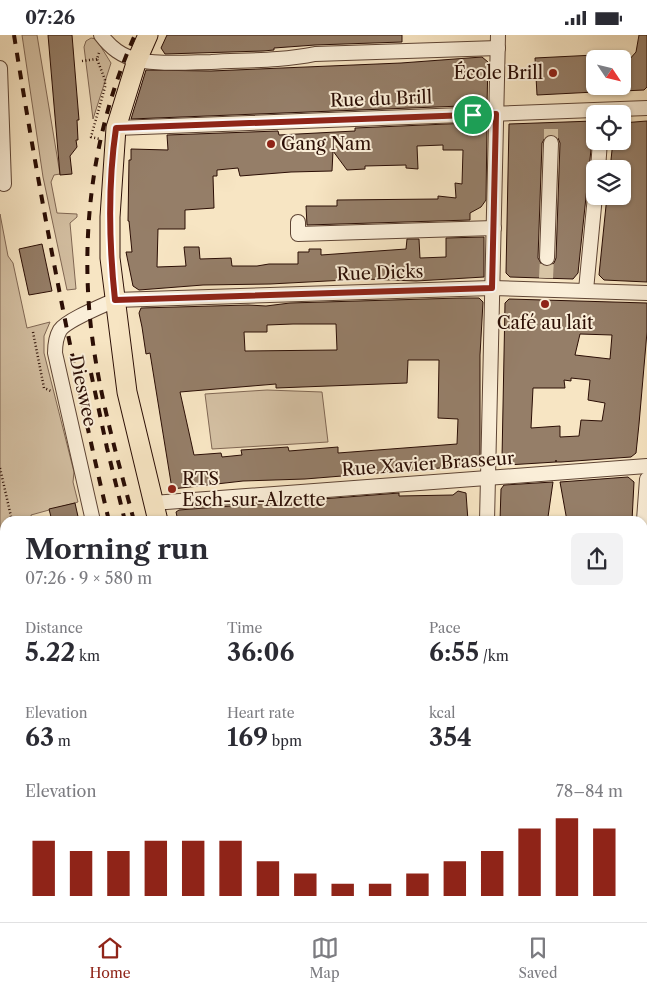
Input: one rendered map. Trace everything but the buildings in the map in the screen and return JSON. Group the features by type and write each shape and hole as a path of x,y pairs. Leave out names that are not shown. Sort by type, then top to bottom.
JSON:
{"main road":[{"path":"148,35 137,60 115,135 110,217 110,258 127,392 157,516"}],"street":[{"path":"105,40 115,51 137,60 159,63 291,59 315,54 498,41 487,516"},
{"path":"0,68 4,185"},
{"name":"Rue du Brill","path":"631,109 647,108"},
{"name":"Rue du Brill","path":"115,135 496,114 551,117 586,114"},
{"path":"547,258 551,143"},
{"path":"586,290 594,205"},
{"path":"298,222 298,234 494,228"},
{"name":"Rue Dicks","path":"115,300 492,288 546,283 586,290 647,293"},
{"name":"Dieswee","path":"92,516 62,389 55,353 56,340 61,329 69,322 115,300"},
{"name":"Rue Xavier Brasseur","path":"153,503 647,466"},
{"path":"644,516 647,479"}],"path":[{"path":"105,40 97,59 105,80 105,87 91,137 115,135"},
{"path":"82,61 97,59"},
{"path":"32,332 44,388 54,391 62,389"},
{"path":"0,468 11,516"}],"shaded area":[{"path":"22,35 37,35 60,174 54,175 51,182 57,213 77,214 77,217 70,223 76,289 67,290 43,177"},
{"path":"91,38 96,39 111,63 93,119 84,47 86,41"},
{"path":"0,214 8,256 13,263 27,328 50,322 44,336 44,353 74,472 73,482 78,502 31,516 0,516"},
{"path":"267,390 322,392 328,442 212,449 205,394"}],"tunnel":[{"path":"551,122 551,143"},
{"path":"546,278 547,258"}],"railway":[{"path":"14,35 57,279 108,516"},
{"path":"133,516 110,429 95,360 88,298 87,259 93,183 100,144 109,107 135,35"},
{"path":"91,373 124,516"}],"place":[{"name":"École Brill","path":"553,73"},
{"name":"Gang Nam","path":"271,144"},
{"name":"Café au lait","path":"545,304"},
{"name":"RTS Esch-sur-Alzette","path":"172,489"}],"route":[{"path":"496,114 492,288 115,300 110,258 110,217 116,128 473,115 496,114"}]}
